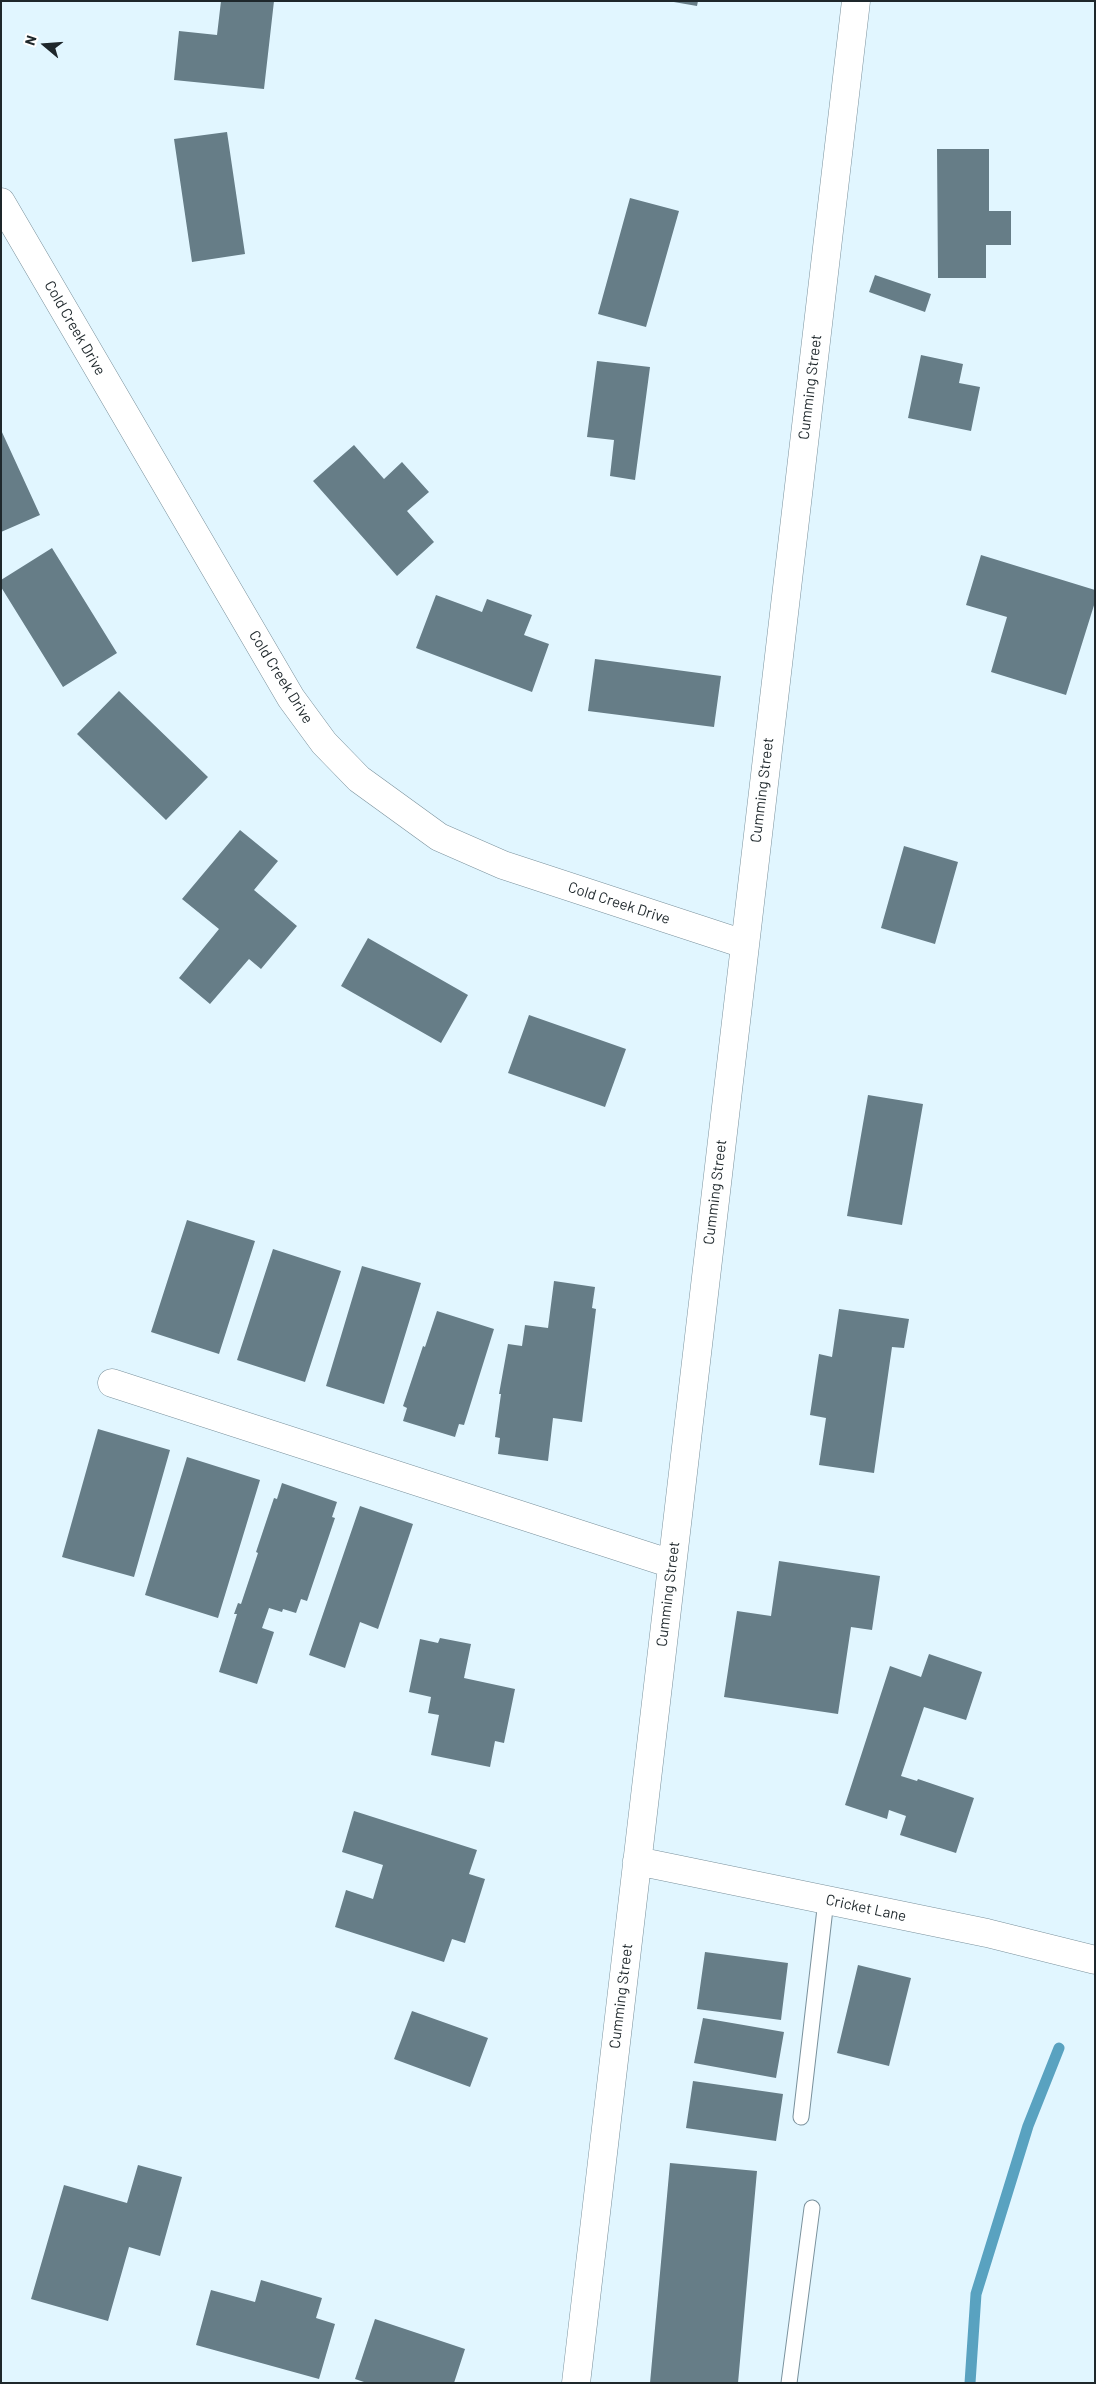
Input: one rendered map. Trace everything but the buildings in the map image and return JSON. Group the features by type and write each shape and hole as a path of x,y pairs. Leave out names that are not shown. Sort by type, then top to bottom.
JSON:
{"street":[{"name":"Cumming Street","path":"576,2383 856,1"},
{"name":"Cold Creek Drive","path":"1,202 291,698 324,743 359,779 439,836 503,865 744,944"},
{"path":"112,1382 672,1564"},
{"name":"Cricket Lane","path":"637,1861 987,1933 1095,1960"}],"lane":[{"path":"801,2117 826,1900"},
{"path":"789,2383 812,2208"}],"waterway":[{"path":"970,2383 976,2294 1028,2126 1059,2048"}]}
